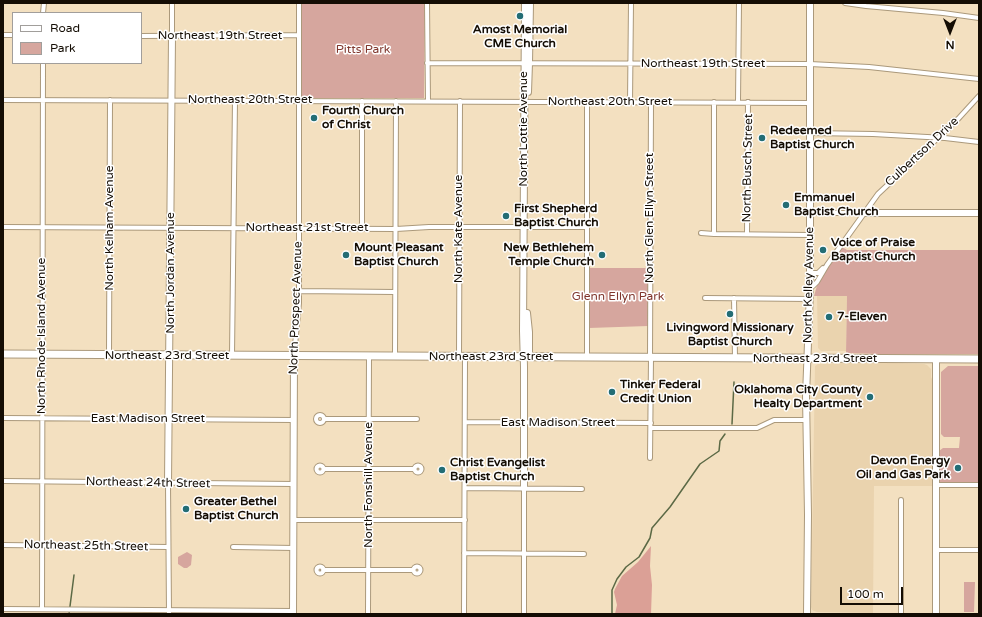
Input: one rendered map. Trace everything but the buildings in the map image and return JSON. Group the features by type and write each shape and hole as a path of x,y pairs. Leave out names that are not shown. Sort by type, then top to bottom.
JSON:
{"main road":[{"name":"Northeast 23rd Street","path":"3,354 979,359"}],"street":[{"name":"North Jordan Avenue","path":"169,612 168,483 172,3"},
{"name":"North Prospect Avenue","path":"293,613 294,356 299,315 299,3"},
{"path":"428,3 428,101"},
{"name":"North Lottie Avenue","path":"525,3 527,63"},
{"name":"North Lottie Avenue","path":"524,614 524,423 526,357 529,332 527,314 525,227 526,101 530,3"},
{"path":"630,102 631,3"},
{"path":"738,102 739,3"},
{"name":"North Kelley Avenue","path":"807,614 808,515 806,420 810,299 810,3"},
{"path":"845,3 979,18"},
{"name":"Northeast 19th Street","path":"142,36 299,35"},
{"name":"Northeast 19th Street","path":"427,63 810,64 876,68 979,79"},
{"name":"North Rhode Island Avenue","path":"42,609 43,64"},
{"name":"Culbertson Drive","path":"810,286 813,286 817,282 827,265 871,202 888,184 938,138 979,96"},
{"name":"Northeast 20th Street","path":"3,100 810,103"},
{"name":"North Kelham Avenue","path":"109,355 110,100"},
{"path":"232,356 235,100"},
{"path":"362,101 362,229"},
{"path":"395,357 396,101"},
{"name":"North Kate Avenue","path":"460,101 459,227 465,422 464,613"},
{"path":"587,102 587,358"},
{"name":"North Glen Ellyn Street","path":"650,102 650,458"},
{"path":"714,102 714,234"},
{"name":"North Busch Street","path":"747,234 748,102"},
{"path":"810,133 873,134 979,142"},
{"path":"810,212 979,213"},
{"name":"Northeast 21st Street","path":"3,227 362,229 396,229 429,226 587,227"},
{"path":"701,233 810,235"},
{"path":"810,273 818,272 827,265"},
{"path":"299,291 395,292"},
{"path":"705,298 810,299"},
{"path":"734,298 735,358"},
{"name":"North Fonshill Avenue","path":"368,614 369,356"},
{"path":"936,359 936,614"},
{"name":"East Madison Street","path":"3,418 294,420"},
{"path":"324,419 417,419"},
{"name":"East Madison Street","path":"465,422 753,428 760,427 774,420 806,420"},
{"path":"324,469 414,469"},
{"name":"Northeast 24th Street","path":"3,481 294,484"},
{"path":"936,485 979,485"},
{"path":"465,488 582,489"},
{"path":"901,614 902,500"},
{"path":"294,520 465,520"},
{"name":"Northeast 25th Street","path":"3,545 168,546"},
{"path":"232,547 294,548"},
{"path":"936,550 979,550"},
{"path":"464,553 584,554"},
{"path":"323,570 414,570"},
{"path":"3,609 293,613"}],"shaded area":[{"path":"817,296 847,296 846,351 821,351 818,348"},
{"path":"869,362 924,364 931,369 933,486 874,486 873,613 817,612 812,610 811,607 815,366 818,364"},
{"path":"651,546 651,614 615,614 617,605 614,592 615,589 622,576 638,562"}],"green space":[{"name":"Pitts Park","path":"302,3 425,3 424,98 302,97"},
{"path":"842,247 847,250 979,250 979,354 846,353 847,296 814,296 818,282"},
{"name":"Glenn Ellyn Park","path":"589,268 648,268 648,326 589,328"},
{"path":"948,366 979,366 979,484 938,483 939,451 943,448 959,448 960,437 944,437 941,434 941,372"},
{"path":"187,552 192,555 191,565 184,568 178,564 178,557"},
{"path":"964,582 975,582 974,612 964,612"}],"waterway":[{"path":"732,424 734,382"},
{"path":"612,614 612,590 617,579 626,567 639,557 650,538 652,528 670,507 700,464 719,451 720,441 725,434"},
{"path":"69,614 74,575"}],"place":[{"name":"Amost Memorial CME Church","path":"520,16"},
{"name":"Fourth Church of Christ","path":"314,118"},
{"name":"Redeemed Baptist Church","path":"762,138"},
{"name":"Emmanuel Baptist Church","path":"786,205"},
{"name":"First Shepherd Baptist Church","path":"506,216"},
{"name":"Voice of Praise Baptist Church","path":"823,250"},
{"name":"Mount Pleasant Baptist Church","path":"346,255"},
{"name":"New Bethlehem Temple Church","path":"602,255"},
{"name":"Livingword Missionary Baptist Church","path":"730,314"},
{"name":"7-Eleven","path":"829,317"},
{"name":"Tinker Federal Credit Union","path":"612,392"},
{"name":"Oklahoma City County Healty Department","path":"870,397"},
{"name":"Devon Energy Oil and Gas Park","path":"958,468"},
{"name":"Christ Evangelist Baptist Church","path":"442,470"},
{"name":"Greater Bethel Baptist Church","path":"186,509"}]}
